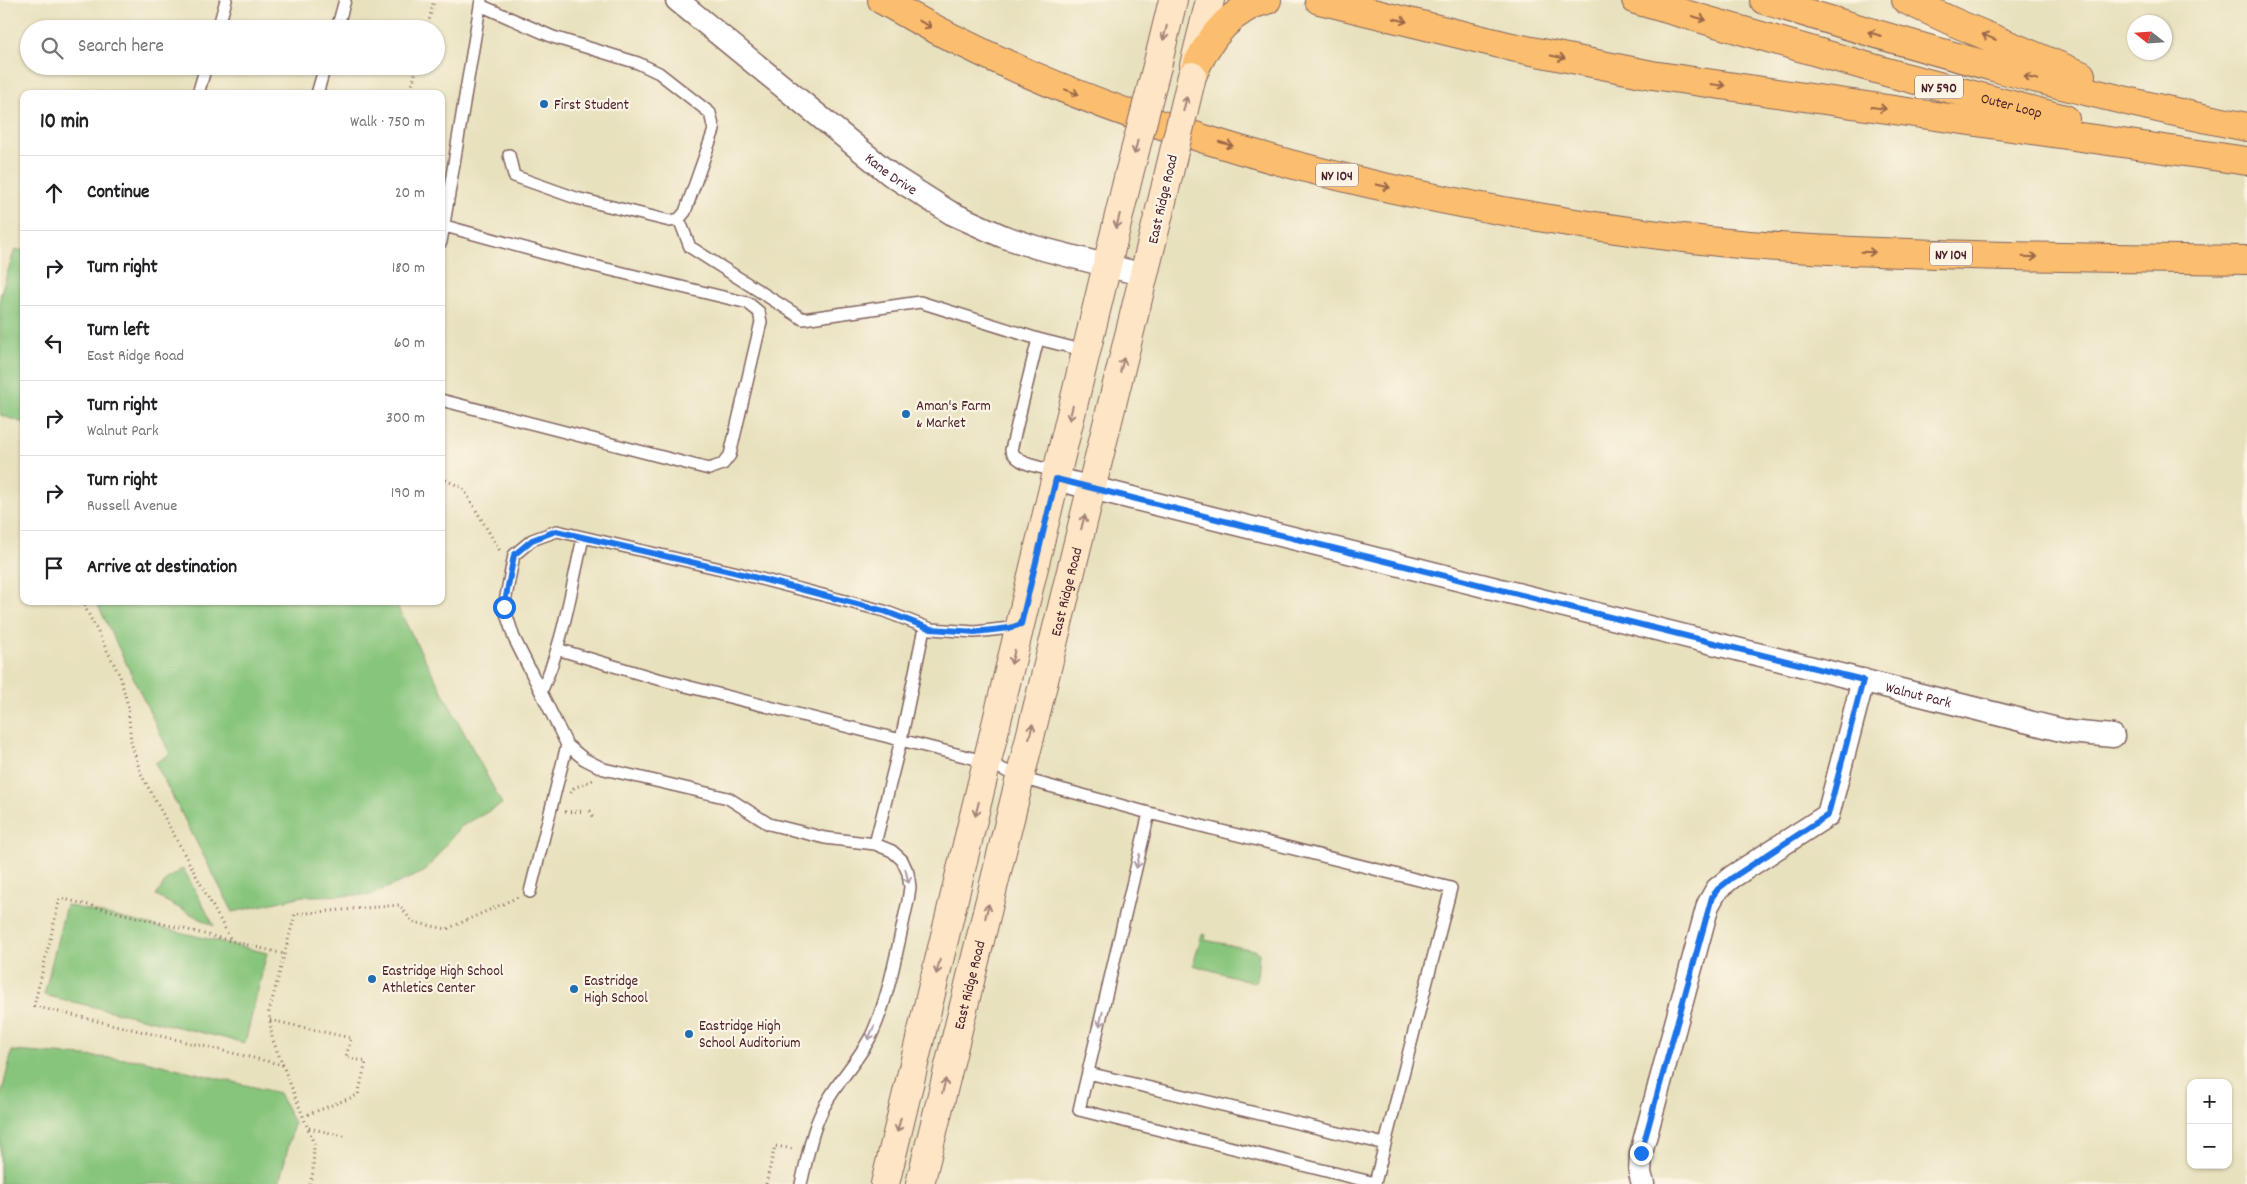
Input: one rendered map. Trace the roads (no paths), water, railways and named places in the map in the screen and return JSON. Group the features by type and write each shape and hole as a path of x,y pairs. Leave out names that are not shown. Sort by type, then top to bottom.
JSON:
{"highway":[{"name":"NY 104","path":"882,0 992,58 1124,111 1258,154 1392,189 1564,221 1737,244 1819,250 2084,258 2247,270"},
{"path":"1192,76 1206,48 1228,21 1247,6 1267,0"},
{"path":"1319,0 1512,47 1652,75 2247,160"},
{"name":"Outer Loop","path":"1636,0 1981,98 2247,160"},
{"name":"NY 590","path":"1764,0 1878,35 2003,70 2198,117 2247,126"},
{"path":"1906,0 2053,64 2198,117"},
{"path":"2084,258 2247,260"}],"main road":[{"path":"884,1184 1173,0"},
{"name":"East Ridge Road","path":"920,1184 1210,0"}],"street":[{"name":"Kane Drive","path":"677,0 891,175 952,213 1019,242 1144,274"},
{"name":"Walnut Park","path":"1057,475 1091,488 2069,732 2114,736"},
{"path":"1643,1184 1640,1173 1641,1153 1708,905 1718,889 1732,878 1828,815 1863,680"}],"lane":[{"path":"220,20 226,0"},
{"path":"340,20 346,0"},
{"path":"445,401 709,469 723,464 730,455 761,322 759,312 748,303 562,258 445,226 480,2 553,37 638,63 659,73 710,113 714,130 685,212 679,219 670,221 576,198 514,176 509,155"},
{"path":"199,90 203,75"},
{"path":"318,90 323,75"},
{"path":"679,219 690,247 803,319 920,302 1038,339 1086,351"},
{"path":"1038,339 1011,450 1014,458 1057,475"},
{"path":"801,1184 814,1130 822,1111 872,1034 908,901 910,887 908,873 902,860 892,851 876,844 825,838 769,824 728,798 604,768 584,759 568,745 514,638 504,607 514,555 532,540 556,531 734,572 884,611 924,628 975,632 1010,628 1021,624"},
{"path":"541,692 550,674 557,649 583,538"},
{"path":"876,844 901,740 924,628"},
{"path":"557,649 654,678 988,762 1020,778 1149,814 1451,888 1375,1183 1080,1110 1149,814"},
{"path":"530,892 568,745"},
{"path":"1088,1073 1385,1144"}],"place":[{"name":"First Student","path":"544,104"},
{"name":"Aman's Farm & Market","path":"906,414"},
{"name":"Eastridge High School Athletics Center","path":"372,979"},
{"name":"Eastridge High School","path":"574,989"},
{"name":"Eastridge High School Auditorium","path":"689,1034"}]}
